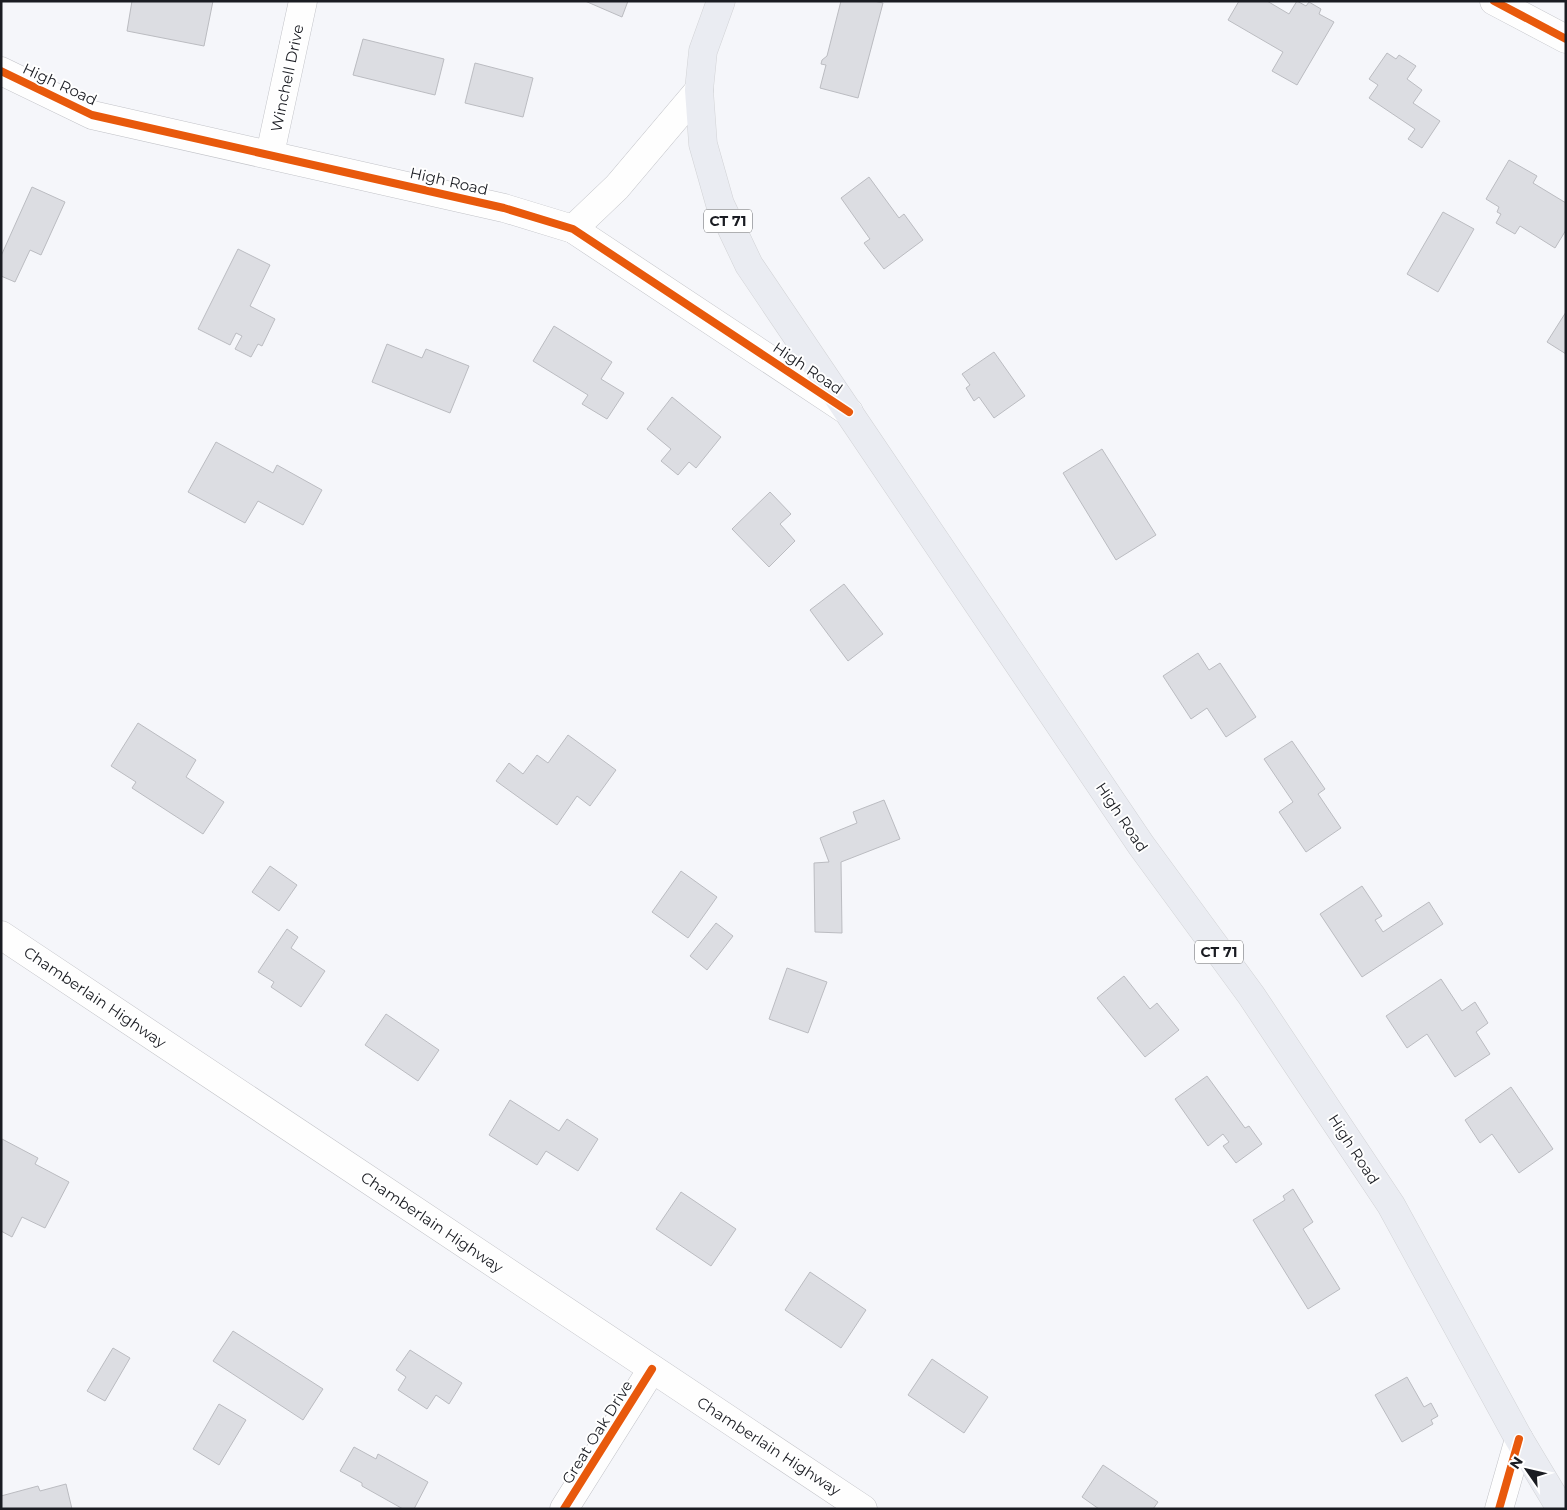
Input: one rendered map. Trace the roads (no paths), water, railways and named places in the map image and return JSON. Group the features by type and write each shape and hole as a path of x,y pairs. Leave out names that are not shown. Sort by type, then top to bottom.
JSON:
{"main road":[{"name":"CT 71","path":"721,1 703,51 699,90 703,144 720,204 749,265 849,412"},
{"name":"High Road","path":"849,412 1141,845 1250,995 1391,1205 1519,1439 1561,1509"}],"street":[{"name":"Winchell Drive","path":"270,154 303,1"},
{"path":"1494,1 1566,39"},
{"name":"High Road","path":"1,72 92,115 504,208 573,229 849,412"},
{"path":"573,229 617,187 699,90"},
{"name":"Chamberlain Highway","path":"1,935 863,1509"},
{"name":"Great Oak Drive","path":"564,1509 652,1369"},
{"path":"1499,1509 1519,1439"}]}
